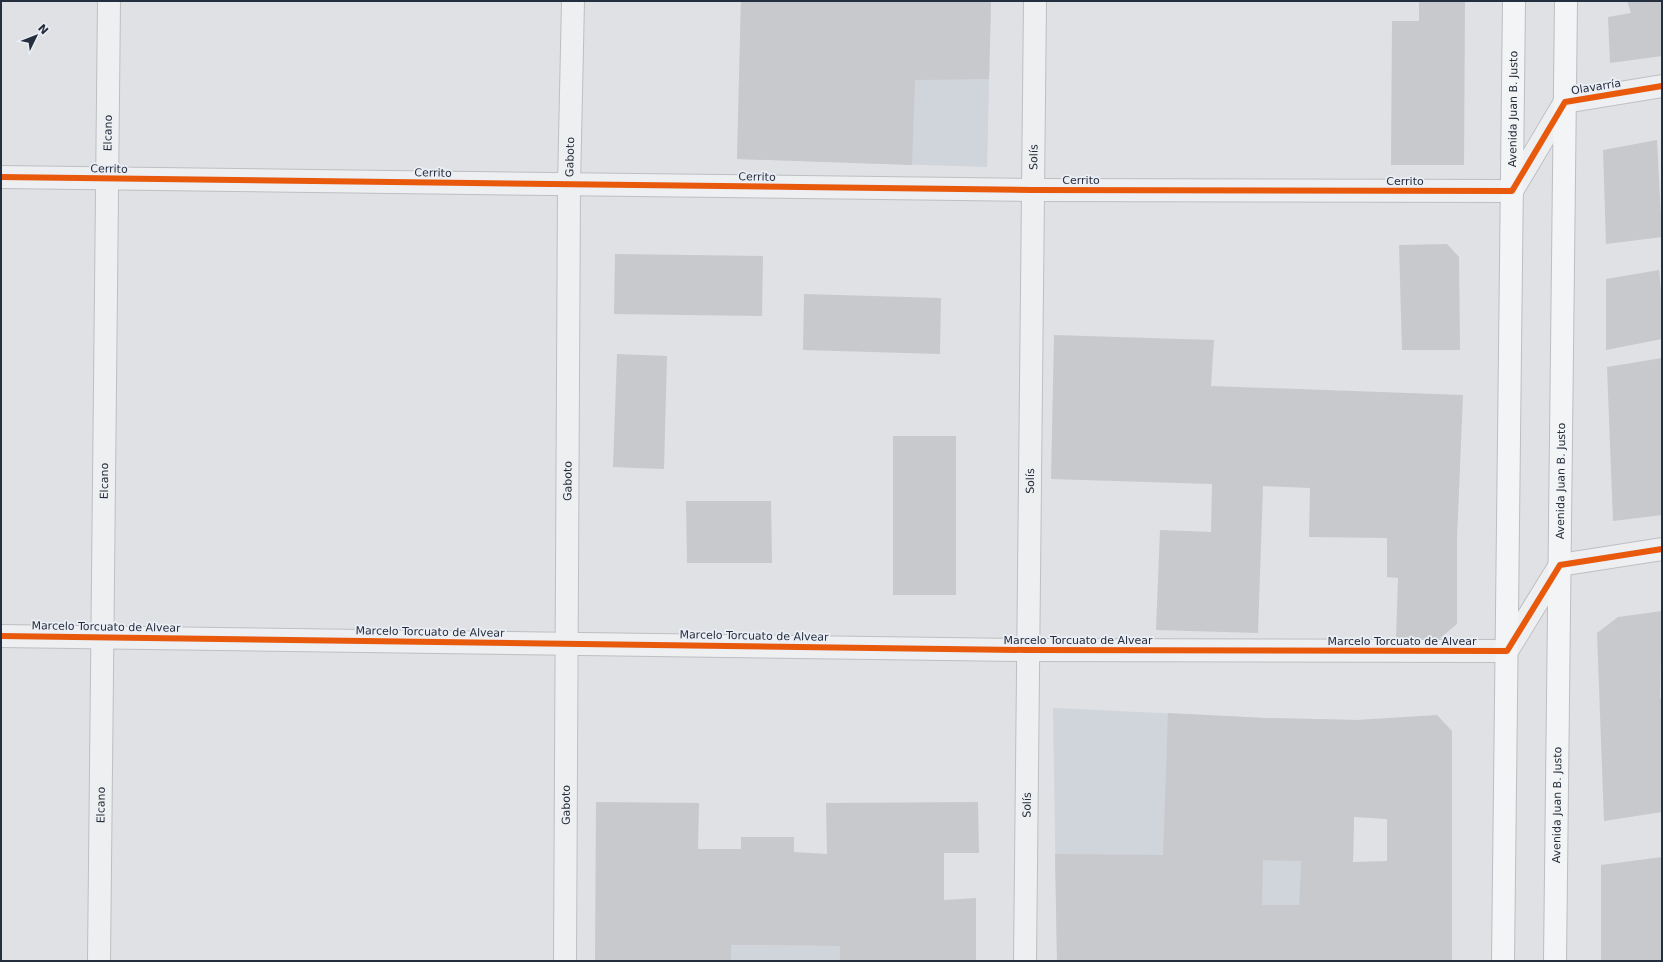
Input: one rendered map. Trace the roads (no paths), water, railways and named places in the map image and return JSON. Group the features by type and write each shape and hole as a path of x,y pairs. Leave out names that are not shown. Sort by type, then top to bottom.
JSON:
{"main road":[{"name":"Avenida Juan B. Justo","path":"1503,961 1514,1"},
{"name":"Avenida Juan B. Justo","path":"1555,961 1566,1"}],"street":[{"name":"Elcano","path":"99,961 109,1"},
{"name":"Gaboto","path":"565,961 568,644 569,185 573,1"},
{"name":"Solís","path":"1025,961 1027,650 1035,1"},
{"name":"Olavarría","path":"1512,191 1565,102 1662,86"},
{"name":"Cerrito","path":"1,178 1032,190 1512,191"},
{"path":"1507,651 1560,565 1662,550"},
{"name":"Marcelo Torcuato de Alvear","path":"1,636 1027,650 1507,651"}]}
